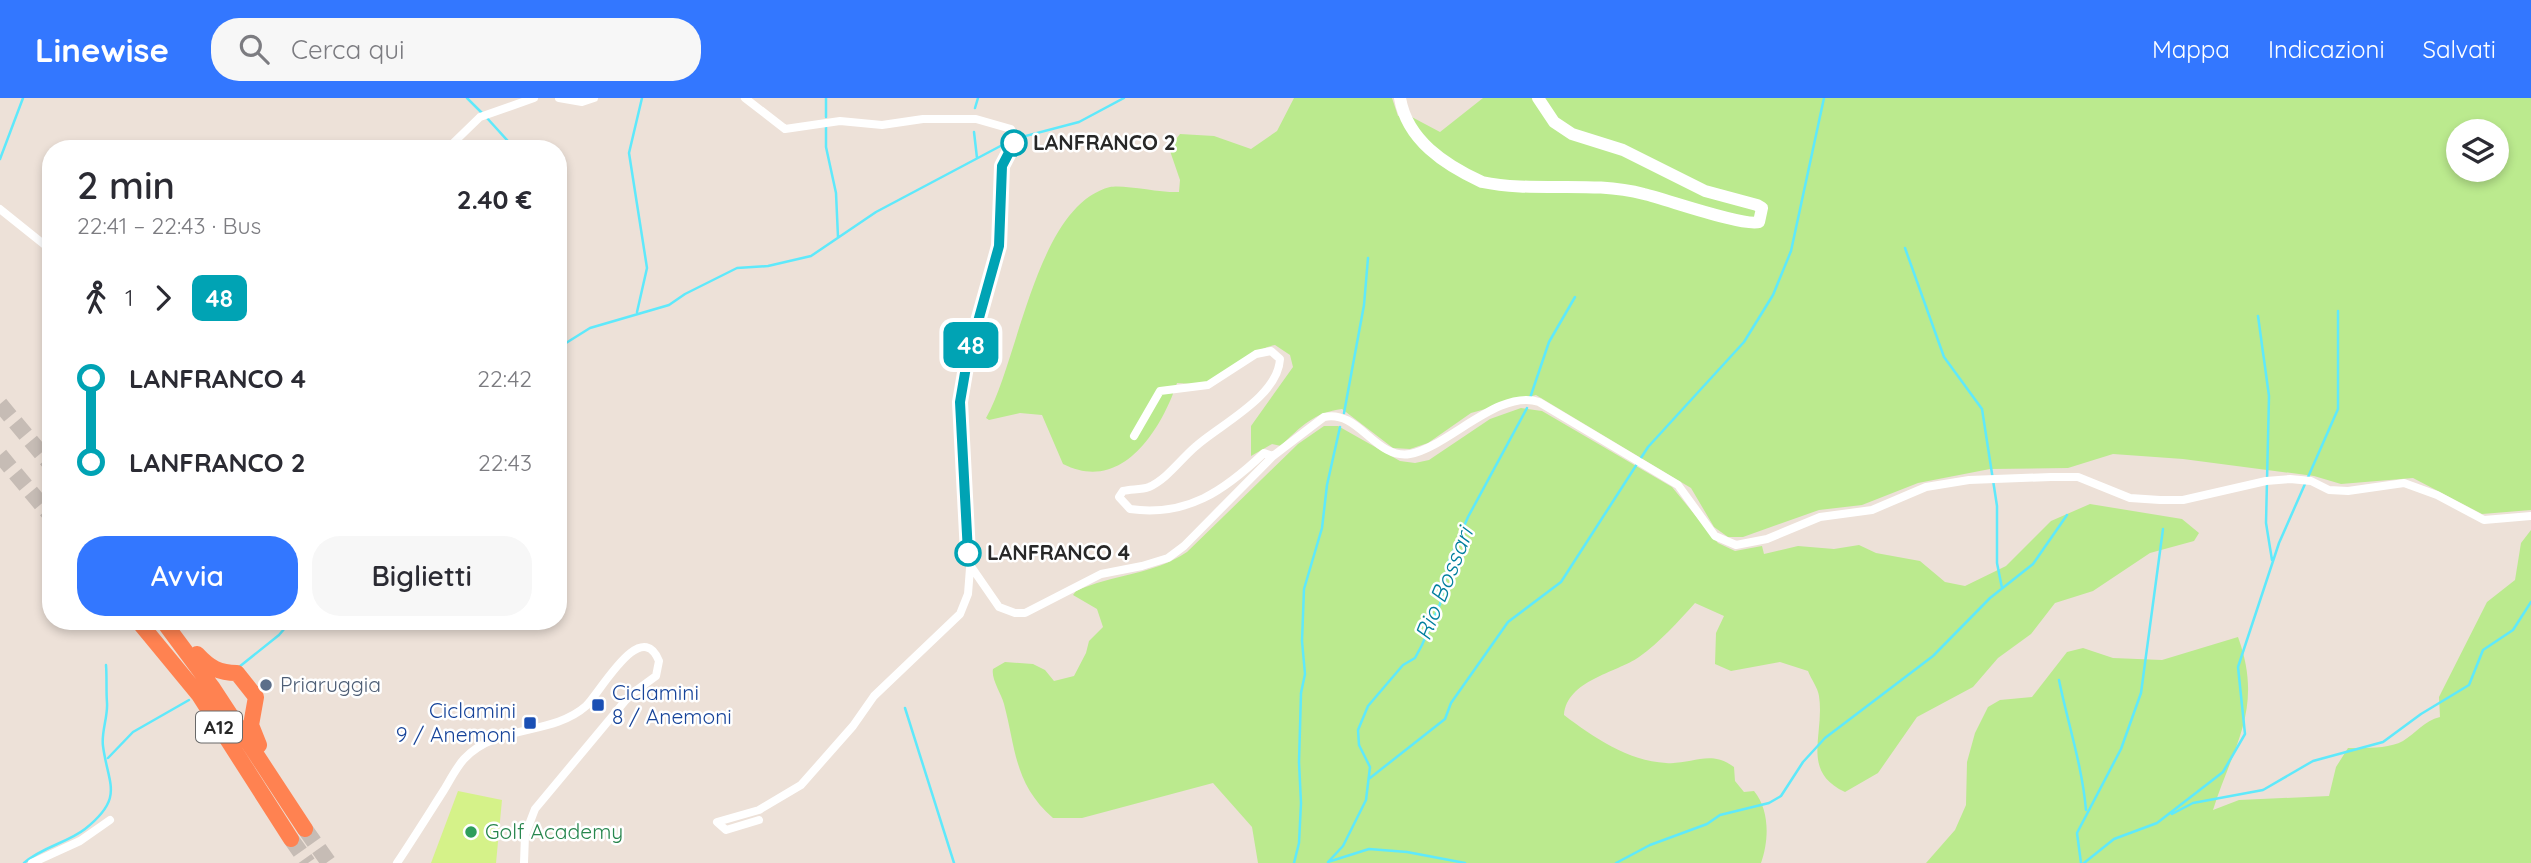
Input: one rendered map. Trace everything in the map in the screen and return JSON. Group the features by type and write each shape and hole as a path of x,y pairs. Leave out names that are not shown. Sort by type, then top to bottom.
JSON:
{"highway":[{"name":"A12","path":"145,630 199,695 291,839"},
{"name":"A12","path":"170,630 212,687 305,829"},
{"path":"178,630 207,665 221,673 237,673 256,697 251,725 277,786"}],"main road":[{"path":"1400,98 1402,112 1422,143 1465,174 1482,182 1617,188 1696,207 1745,224 1759,222 1762,218 1762,208 1757,205 1704,191 1623,150 1572,134 1554,122 1538,98"}],"street":[{"path":"456,140 480,117 534,98"},
{"path":"559,98 582,102 594,98"},
{"path":"744,98 785,130 841,121 882,125 923,119 976,119 1011,129 1014,135 1014,143 1002,166 999,246 970,350 960,402 970,565 968,594 960,614 874,696 853,726 801,785 759,810 718,822 726,830 759,820"},
{"path":"0,209 42,242"},
{"path":"1134,436 1160,391 1208,385 1256,354 1271,351 1280,359 1275,375 1233,421 1202,441 1158,482 1146,488 1122,491 1119,497 1130,509 1179,509 1215,491 1264,453 1273,456"},
{"path":"970,565 999,607 1015,613 1034,611 1101,574 1168,558 1184,546 1273,456 1308,427 1328,416 1347,418 1391,452 1405,455 1422,450 1498,408 1531,400 1669,479 1689,498 1715,536 1736,545 1767,539 1820,517 1872,510 1926,487 1969,480 2038,477 2078,477 2130,498 2161,500 2183,500 2266,481 2290,479 2311,481 2329,490 2348,491 2404,483 2437,495 2484,520 2531,516"},
{"path":"397,863 463,759 481,745 504,735 578,712 597,694 633,649 643,647 652,650 659,661 656,676 630,695 535,809 526,835 524,863"},
{"path":"32,863 80,841 110,820"}],"green space":[{"path":"1294,98 1392,98 1398,116 1408,115 1440,132 1483,98 2531,98 2531,510 2482,514 2413,478 2341,484 2314,476 2183,459 2113,454 2068,468 1990,469 1918,483 1862,505 1819,510 1743,537 1728,537 1714,527 1691,488 1536,395 1471,413 1428,443 1410,449 1393,448 1342,409 1332,411 1308,422 1281,446 1272,444 1251,456 1251,426 1293,367 1290,355 1275,345 1255,353 1215,381 1203,385 1177,383 1161,420 1149,437 1121,464 1103,471 1084,471 1063,464 1042,415 1020,413 989,420 986,418 998,392 1047,253 1064,223 1085,200 1116,186 1179,192 1180,180 1169,148 1180,134 1214,136 1251,149 1277,131"},
{"path":"1521,408 1542,411 1672,487 1718,543 1735,551 1762,546 1764,554 1798,546 1834,549 1859,545 1876,553 1920,561 1945,582 1965,586 2006,566 2051,521 2090,504 2182,519 2199,533 2194,541 2150,553 2093,591 2055,603 2031,634 1998,658 1973,687 1917,717 1878,773 1845,792 1831,783 1823,774 1819,763 1819,696 1808,671 1780,662 1731,671 1715,664 1716,633 1724,616 1695,603 1639,657 1583,685 1574,693 1567,703 1564,715 1625,753 1666,763 1717,759 1734,767 1735,781 1744,792 1754,791 1763,807 1767,836 1761,863 1258,863 1252,827 1213,783 1082,818 1053,818 1040,805 1018,765 993,669 1005,662 1033,664 1045,670 1054,681 1074,676 1089,641 1103,627 1097,609 1073,595 1076,591 1147,570 1187,552 1298,444 1324,426 1338,426 1400,461 1415,463 1429,460 1490,419"},
{"path":"2531,530 2531,863 1926,863 1955,830 1966,805 1967,762 1975,733 1988,707 2000,700 2032,697 2067,652 2083,648 2113,658 2162,660 2238,637 2248,685 2247,706 2237,745 2213,810 2239,800 2329,796 2336,767 2348,748 2376,748 2397,744 2429,721 2440,717 2439,697 2487,602 2515,580 2521,543"},
{"name":"Golf Academy","path":"458,791 502,800 496,863 431,863"}],"waterway":[{"path":"0,159 23,98"},
{"path":"467,98 482,113"},
{"path":"637,312 647,268 629,153 642,98"},
{"path":"826,98 826,117"},
{"path":"975,108 978,98"},
{"path":"1014,139 1079,122 1124,98"},
{"path":"1370,778 1445,719 1451,703 1508,622 1561,582 1648,447 1744,342 1773,295 1791,251 1824,98"},
{"path":"487,118 507,140"},
{"path":"826,127 826,147 836,193 838,237"},
{"path":"974,132 977,158"},
{"path":"567,342 590,328 669,305 737,268 768,266 811,256 876,212 1008,142"},
{"path":"1905,248 1944,357 1982,409 1997,506 1997,563 2002,588"},
{"path":"1344,413 1364,305 1368,258"},
{"path":"1530,398 1549,342 1575,297"},
{"path":"2157,823 2223,772 2245,734 2238,667 2279,543 2338,409 2338,311"},
{"path":"2258,316 2269,396 2266,523 2272,560"},
{"name":"Rio Bossari","path":"1328,862 1343,846 1366,800 1370,767 1359,745 1358,730 1368,706 1403,665 1415,658 1422,645 1440,604 1449,561 1468,517 1527,408"},
{"path":"1294,863 1299,843 1301,803 1299,762 1301,693 1305,674 1302,641 1304,589 1322,528 1327,485 1340,427"},
{"path":"1616,863 1650,845 1707,824 1720,815 1769,803 1781,796 1803,762 1825,738 1933,656 1990,598 2033,564 2067,515"},
{"path":"2081,863 2077,833 2121,749 2141,693 2163,529"},
{"path":"2172,814 2193,803 2263,790 2313,761 2383,742 2421,714 2469,685 2483,650 2513,630 2531,602"},
{"path":"239,667 283,630"},
{"path":"24,863 85,829 97,818 110,799 110,781 103,741 107,708 106,665"},
{"path":"2059,680 2078,761 2086,810"},
{"path":"108,758 133,732 189,700"},
{"path":"905,708 954,863"},
{"path":"2084,863 2114,839 2157,823"},
{"path":"1328,862 1369,849 1407,852 1465,863"}],"tunnel":[{"path":"0,404 42,454"},
{"path":"0,455 42,505"},
{"path":"305,829 329,863"},
{"path":"291,839 308,863"}],"bus line":[{"name":"48","path":"968,553 960,402 967,361 999,246 1002,166 1014,143"}],"place":[{"name":"LANFRANCO 2","path":"1014,143"},
{"name":"LANFRANCO 4","path":"968,553"},
{"name":"Priaruggia","path":"266,685"},
{"name":"Ciclamini 8 / Anemoni","path":"598,705"},
{"name":"Ciclamini 9 / Anemoni","path":"530,723"},
{"name":"Golf Academy","path":"471,832"}]}
